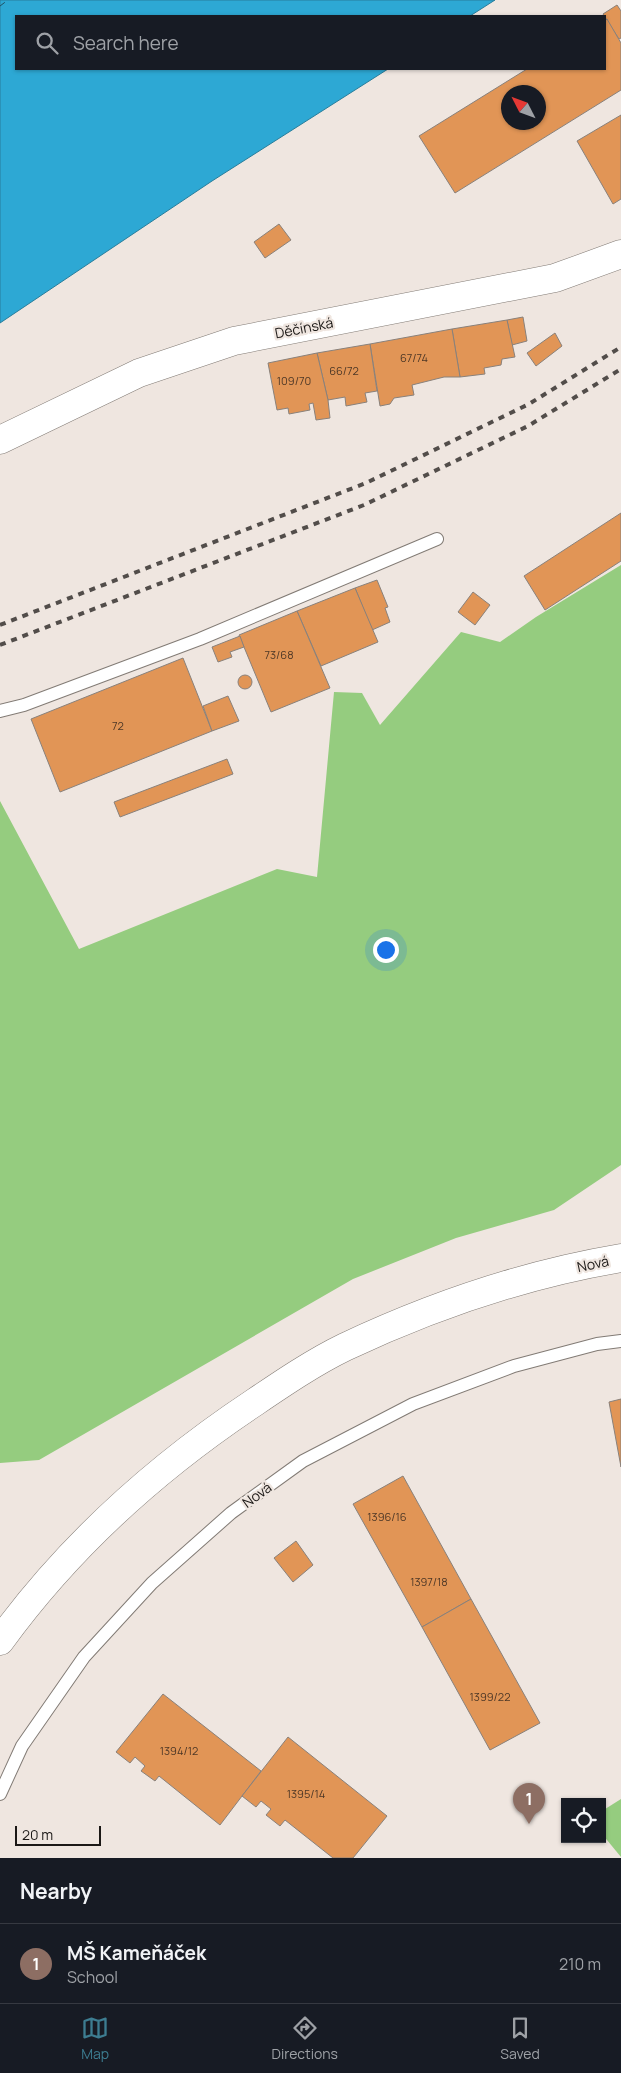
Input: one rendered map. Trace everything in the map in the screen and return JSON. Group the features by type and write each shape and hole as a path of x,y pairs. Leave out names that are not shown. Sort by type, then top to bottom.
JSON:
{"street":[{"name":"Děčínská","path":"0,440 139,373 234,341 554,278 621,254"},
{"name":"Nová","path":"4,1627 90,1536 133,1495 179,1456 276,1388 343,1348 416,1316 533,1277 621,1258"}],"lane":[{"path":"0,711 33,702 200,638 437,539"},
{"name":"Nová","path":"0,1794 22,1746 84,1658 152,1583 231,1513 303,1461 413,1404 514,1366 597,1344 621,1341"}],"green space":[{"path":"621,565 621,1165 554,1210 456,1238 353,1279 39,1460 0,1463 0,801 79,949 277,869 317,877 334,692 362,693 380,725 461,632 500,642 536,617"},
{"path":"621,1799 621,1857 606,1839 606,1808"}],"water":[{"path":"0,0 495,0 472,15 15,15 15,70 386,70 212,181 0,323"}],"building":[{"path":"617,5 621,11 621,38 619,39 606,19 606,15 603,14"},
{"path":"607,19 621,43 621,90 455,193 419,136 501,85 501,130 546,130 546,85 501,85 525,70 606,70"},
{"path":"621,115 621,199 613,204 577,141"},
{"path":"279,224 291,240 265,258 254,242"},
{"path":"523,317 527,341 512,345 507,320"},
{"path":"507,320 515,357 502,359 501,365 484,368 485,374 460,377 452,329"},
{"path":"452,329 460,377 444,377 412,385 414,395 394,398 390,404 380,406 370,344"},
{"path":"555,333 562,346 536,366 527,353"},
{"path":"370,344 377,391 365,393 367,402 346,406 345,397 328,400 317,353"},
{"path":"317,353 328,400 330,418 316,420 313,403 309,404 310,410 289,414 288,408 277,410 268,363"},
{"path":"621,513 621,561 545,610 524,576"},
{"path":"377,580 388,607 385,608 390,622 372,630 355,588"},
{"path":"355,588 378,642 321,666 297,611"},
{"path":"473,592 490,605 475,625 458,612"},
{"path":"297,611 330,688 271,712 239,635"},
{"path":"240,636 244,647 230,652 232,657 218,662 212,647"},
{"path":"183,658 212,731 60,792 31,719"},
{"path":"245,675 250,677 252,682 250,687 245,689 240,687 238,682 240,677"},
{"path":"228,696 239,721 212,731 203,706"},
{"path":"227,759 233,774 120,817 114,802"},
{"path":"621,1399 621,1467 609,1402"},
{"path":"403,1476 471,1599 422,1627 353,1504"},
{"path":"296,1541 313,1565 293,1582 274,1558"},
{"path":"471,1599 540,1723 490,1750 422,1627"},
{"path":"163,1694 261,1771 220,1825 159,1776 155,1781 141,1771 145,1766 135,1757 130,1763 116,1752"},
{"path":"288,1737 387,1816 353,1858 333,1858 285,1820 280,1826 266,1815 271,1809 261,1801 256,1807 242,1796"}],"ferry route":[{"path":"0,6 8,0"}],"railway":[{"path":"0,625 366,483 529,404 621,347"},
{"path":"0,645 364,505 528,426 621,369"}],"place":[{"name":"MŠ Kameňáček","path":"529,1824"}]}
